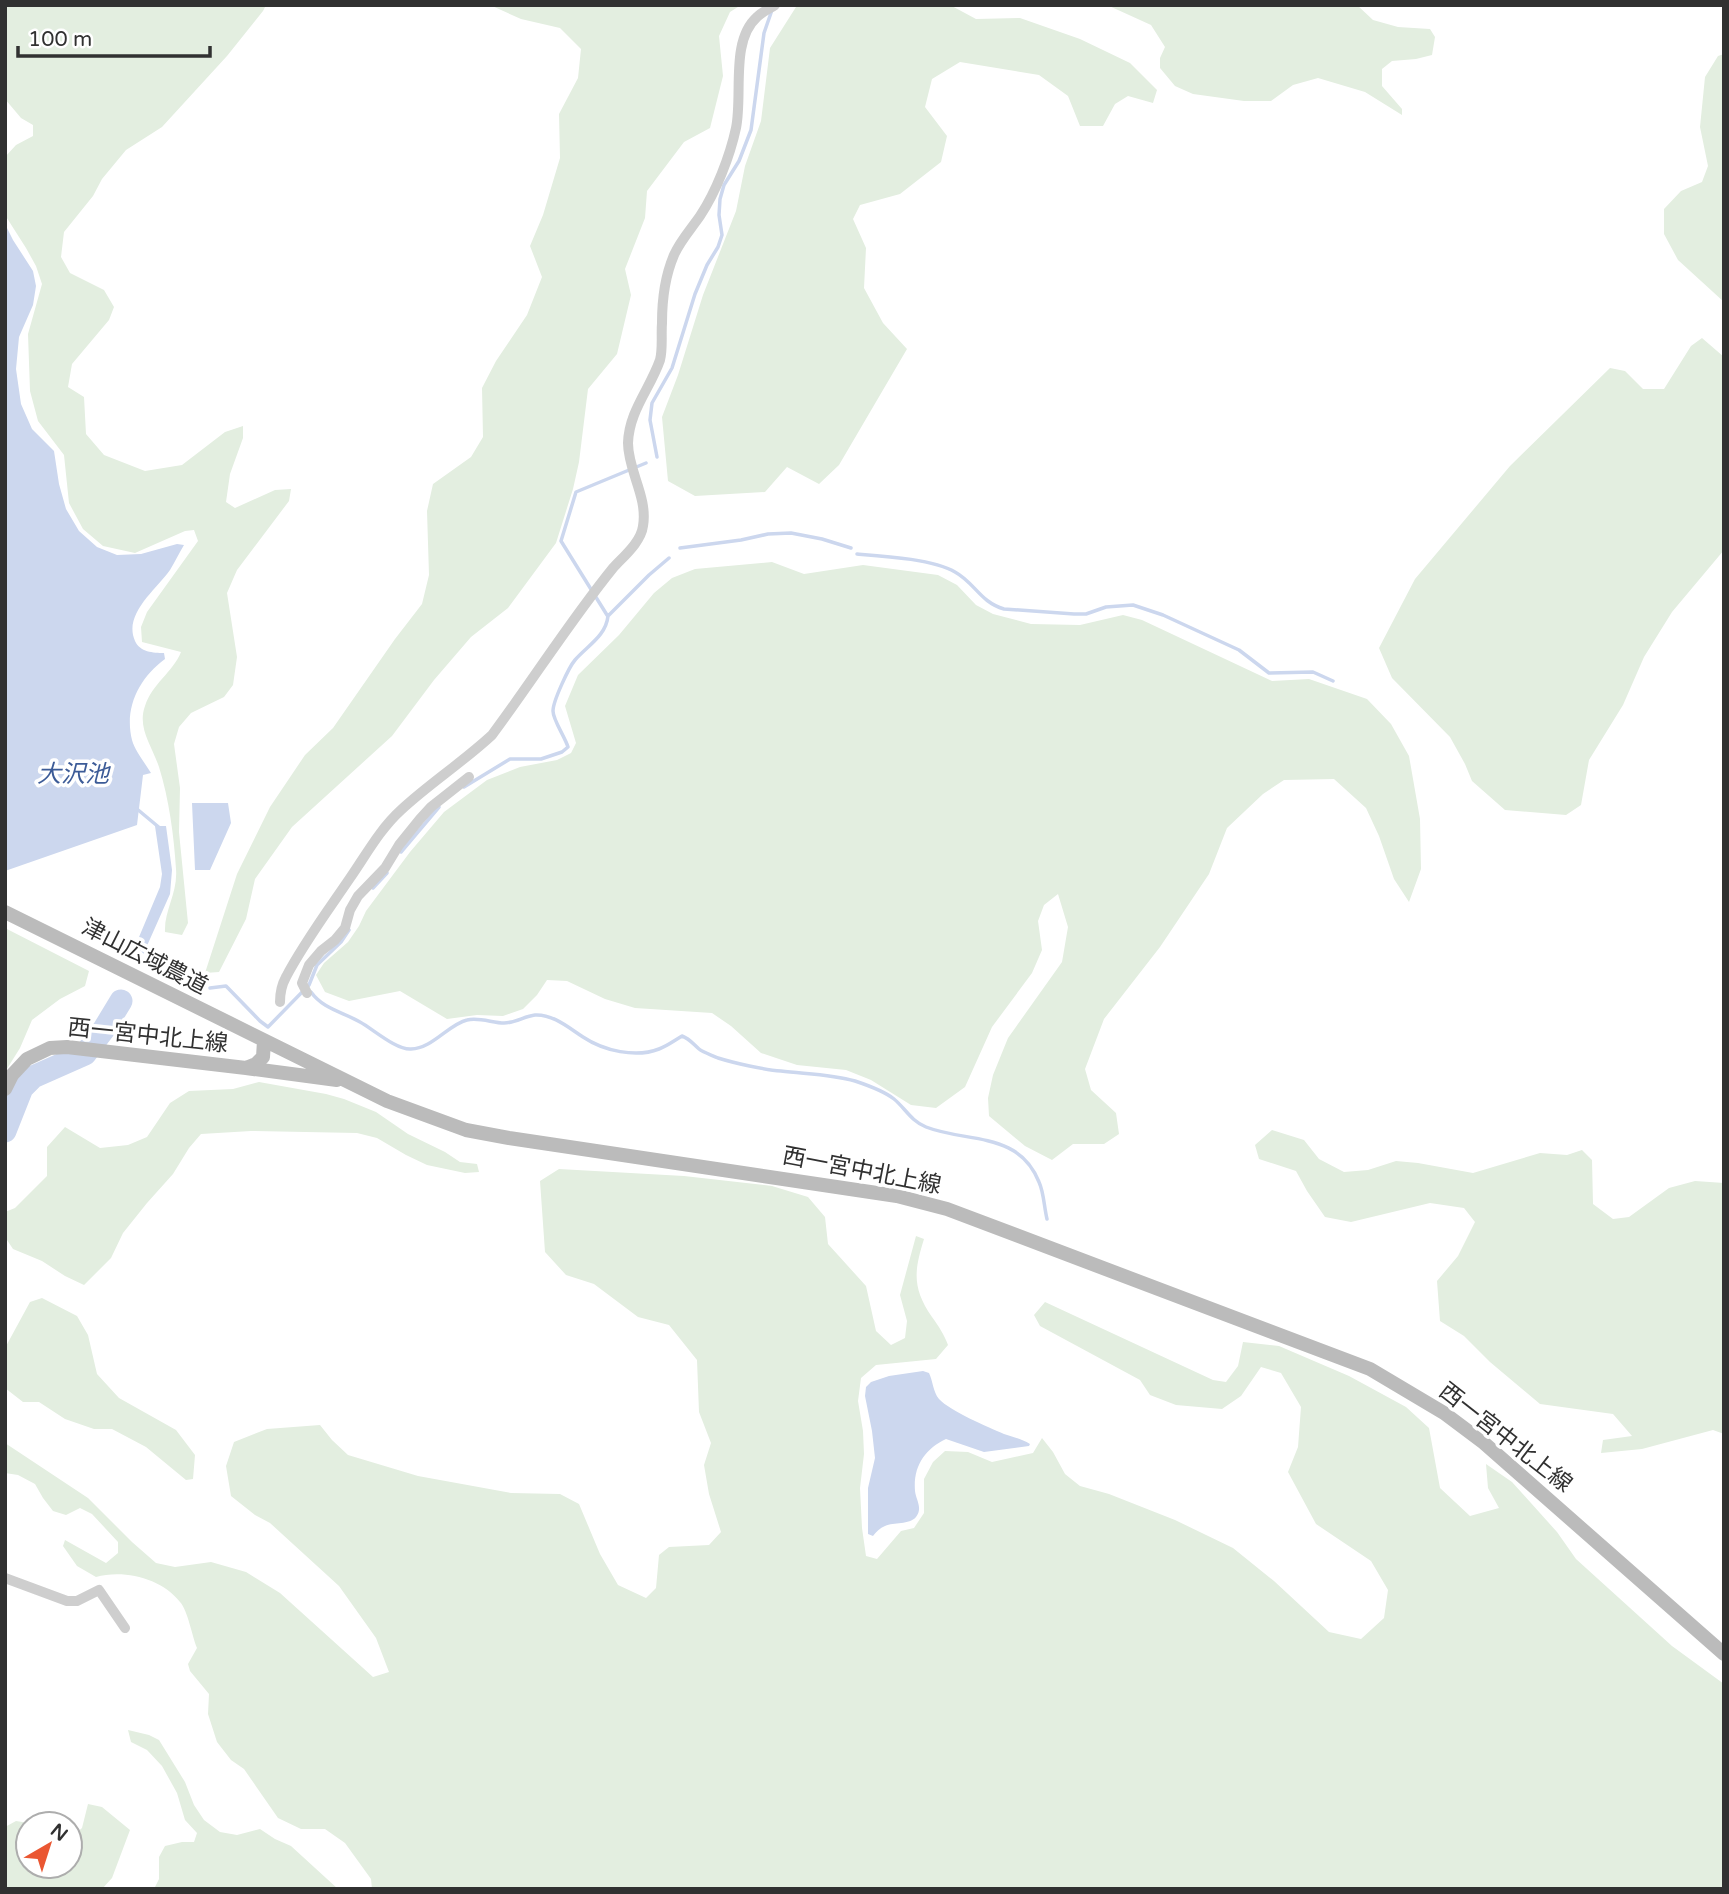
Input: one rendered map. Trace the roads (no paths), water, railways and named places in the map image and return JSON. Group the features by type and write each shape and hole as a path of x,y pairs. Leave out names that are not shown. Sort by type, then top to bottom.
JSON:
{"main road":[{"name":"津山広域農道","path":"5,912 264,1041"},
{"name":"西一宮中北上線","path":"5,1089 19,1066 36,1053 50,1048 87,1049 246,1068 263,1057 264,1041 387,1101 466,1130 845,1187 897,1196 947,1209 1370,1369 1444,1413 1484,1443 1724,1654"},
{"path":"246,1068 345,1081"}],"street":[{"path":"280,1002 280,991 286,976 385,827 400,810 492,735 597,589 636,542 643,526 642,500 628,444 632,419 661,357 666,282 674,256 709,202 729,152 738,114 743,42 748,27 758,16 775,5"},
{"path":"307,993 302,983 309,965 345,928 350,910 358,896 381,873 425,813 468,777"},
{"path":"5,1578 67,1601 77,1601 99,1590 125,1628"}],"water":[{"name":"大沢池","path":"5,224 33,271 36,286 33,305 19,337 16,369 21,404 32,429 54,451 66,509 79,531 97,547 117,555 141,554 177,544 184,545 170,570 143,603 133,621 132,631 137,645 147,651 164,653 165,659 148,675 132,705 130,728 133,744 151,773 143,775 137,825 5,871"},
{"path":"192,803 228,803 231,823 210,870 195,870"},
{"path":"155,826 166,826 172,870 170,894 146,948 149,950 147,955 134,949 160,887 162,874"},
{"path":"923,1371 929,1373 935,1393 944,1404 979,1423 1030,1444 984,1452 946,1439 939,1443 926,1453 918,1466 915,1491 919,1507 916,1517 885,1526 873,1536 868,1534 868,1488 875,1458 865,1396 866,1387 871,1382 889,1376"}],"waterway":[{"path":"657,457 650,420 652,403 672,368 695,294 722,235 720,199 751,130 764,33 772,10"},
{"path":"607,615 561,541 576,492 646,463"},
{"path":"680,548 791,533 851,548"},
{"path":"857,554 908,559 946,568 962,576 989,602 1004,609 1086,614 1106,607 1133,605 1163,615 1239,650 1269,673 1313,672 1333,681"},
{"path":"464,787 510,759 541,759 562,752 568,747 553,711 558,692 569,670 575,660 600,635 608,616 669,558"},
{"path":"401,852 439,807"},
{"path":"137,809 161,829"},
{"path":"373,888 387,873"},
{"path":"210,988 226,986 268,1027 309,985 317,965 341,942 349,930"},
{"path":"311,992 327,1006 360,1022 392,1043 411,1049 426,1045 467,1020 504,1023 542,1015 561,1022 591,1042 620,1052 650,1052 682,1036 703,1052 732,1062 855,1081 890,1096 926,1127 990,1141 1019,1154 1039,1182 1047,1219"},
{"path":"5,1131 22,1088 33,1077 85,1054 121,1001"}]}
